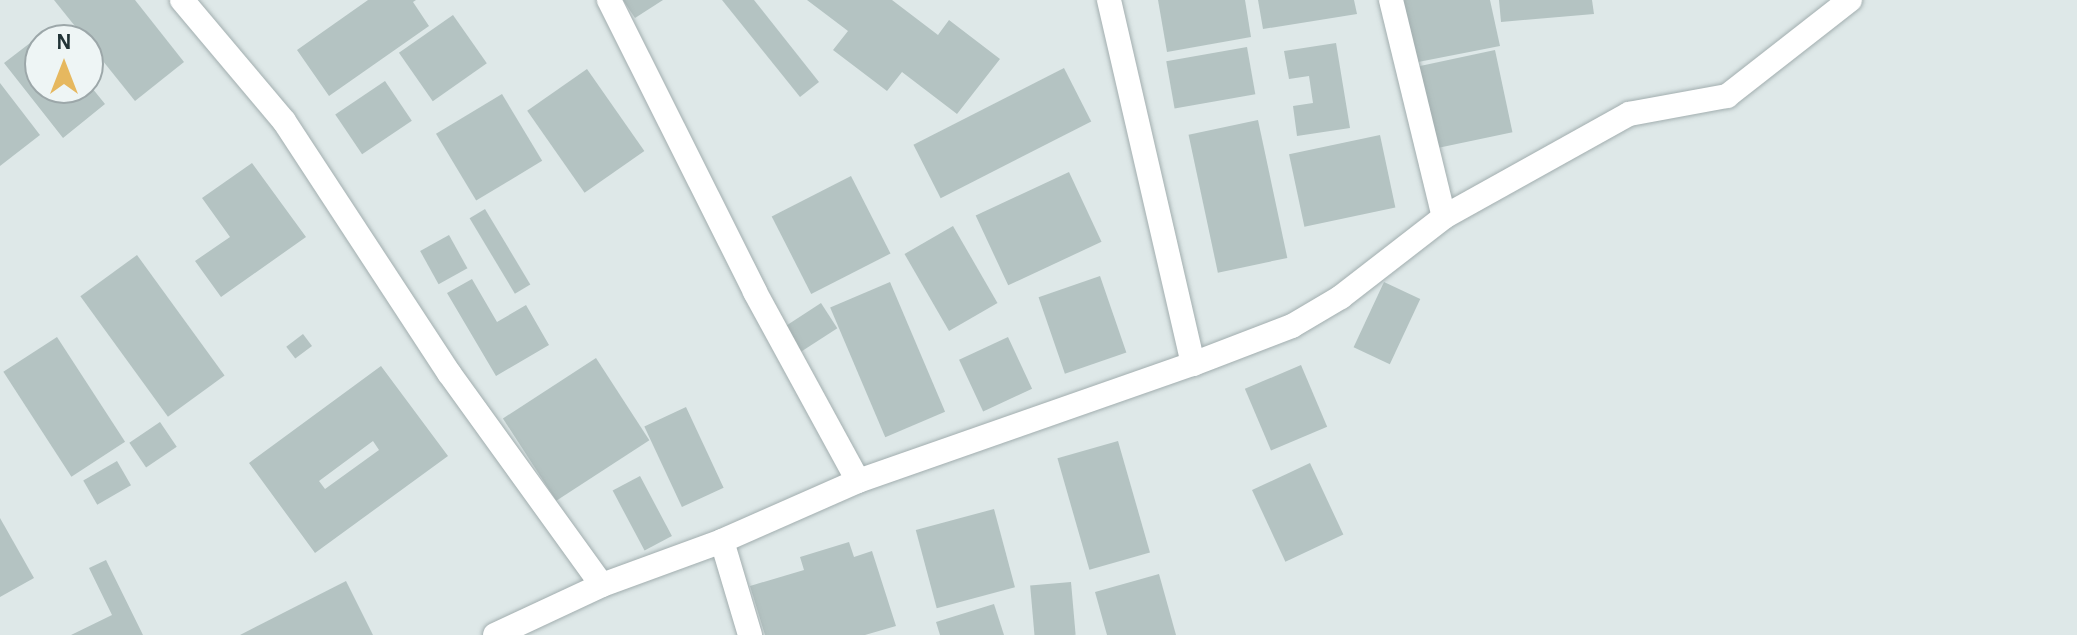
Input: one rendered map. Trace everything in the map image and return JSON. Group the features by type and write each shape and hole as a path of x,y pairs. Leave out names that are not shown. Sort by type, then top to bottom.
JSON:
{"street":[{"path":"182,0 284,121 449,373 602,585"},
{"path":"609,0 755,292 858,481"},
{"path":"1109,0 1193,364"},
{"path":"1391,0 1444,217"},
{"path":"495,635 602,585 722,541 858,481 1193,364 1292,326 1341,297 1444,217 1629,114 1727,96 1850,0"},
{"path":"722,541 750,635"}],"building":[{"path":"54,0 135,0 184,62 135,101 104,62 104,24 73,24"},
{"path":"368,0 416,0 413,2 429,26 329,96 297,50"},
{"path":"623,0 663,0 635,18"},
{"path":"722,0 754,0 819,82 800,97"},
{"path":"807,0 892,0 938,35 949,20 1000,59 957,114 902,72 887,91 833,50 848,31"},
{"path":"1158,0 1245,0 1251,37 1167,52"},
{"path":"1258,0 1354,0 1357,14 1263,29"},
{"path":"1400,0 1490,0 1500,46 1413,63"},
{"path":"1499,0 1592,0 1594,14 1501,22"},
{"path":"453,15 487,63 433,101 399,53"},
{"path":"1336,43 1350,128 1297,136 1293,106 1313,103 1309,76 1289,79 1284,51"},
{"path":"1247,47 1255,94 1175,109 1166,61"},
{"path":"24,48 24,88 4,63"},
{"path":"1495,50 1512,132 1435,149 1418,66"},
{"path":"1064,68 1091,121 941,198 913,145"},
{"path":"587,69 644,151 585,193 527,111"},
{"path":"385,81 412,121 362,154 335,115"},
{"path":"0,83 40,135 0,166"},
{"path":"502,94 542,161 476,201 436,134"},
{"path":"104,103 105,104 63,138 36,104"},
{"path":"1258,120 1287,258 1218,273 1189,135"},
{"path":"1380,135 1395,207 1304,227 1289,154"},
{"path":"252,163 306,237 221,297 195,261 230,237 202,198"},
{"path":"1069,172 1102,242 1008,285 976,216"},
{"path":"851,176 890,254 811,294 772,216"},
{"path":"485,209 530,284 515,294 470,218"},
{"path":"953,226 998,303 949,331 905,254"},
{"path":"449,235 467,268 439,284 420,251"},
{"path":"137,255 225,376 168,417 80,296"},
{"path":"1100,276 1126,353 1065,374 1039,297"},
{"path":"472,279 497,322 526,305 549,345 496,376 447,293"},
{"path":"890,282 945,412 885,437 830,307"},
{"path":"1384,282 1420,299 1390,364 1354,347"},
{"path":"821,303 837,328 797,354 781,329"},
{"path":"303,334 312,346 295,359 286,347"},
{"path":"57,337 125,442 71,477 3,372"},
{"path":"1008,337 1032,389 983,411 959,360"},
{"path":"596,358 649,440 556,501 503,418"},
{"path":"1301,365 1327,427 1271,451 1245,389"},
{"path":"381,366 448,456 315,553 249,463","holes":["373,441 379,450 325,489 319,481"]},
{"path":"686,407 724,488 682,507 644,426"},
{"path":"160,422 177,447 146,468 129,443"},
{"path":"1118,441 1150,553 1089,570 1057,458"},
{"path":"117,461 131,485 97,505 83,480"},
{"path":"1310,463 1343,535 1285,562 1252,490"},
{"path":"640,476 672,536 645,551 613,491"},
{"path":"994,509 1015,587 937,608 916,530"},
{"path":"0,518 34,578 0,597"},
{"path":"849,542 854,557 872,551 896,626 865,635 765,635 750,586 804,570 800,557"},
{"path":"106,560 143,635 71,635 112,615 89,568"},
{"path":"1159,574 1176,635 1107,635 1095,592"},
{"path":"346,581 373,635 240,635"},
{"path":"1071,582 1076,635 1034,635 1030,586"},
{"path":"994,604 1004,635 940,635 936,622"}]}
